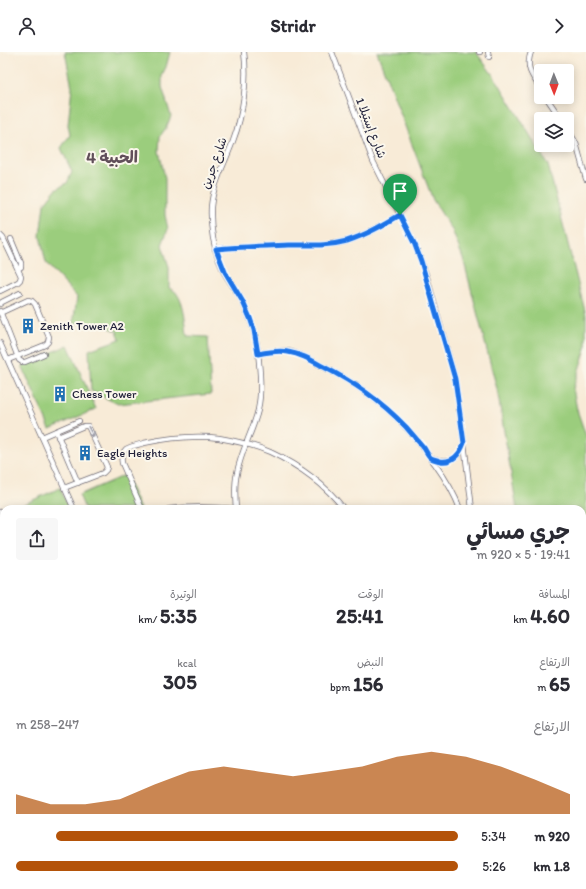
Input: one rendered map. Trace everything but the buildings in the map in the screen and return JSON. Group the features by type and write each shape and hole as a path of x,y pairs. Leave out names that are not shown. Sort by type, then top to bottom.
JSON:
{"street":[{"name":"شارع جرين","path":"236,505 235,495 239,463 255,422 259,400 260,382 258,354 254,330 250,318 243,302 225,272 216,249 211,228 213,194 217,179 238,127 243,106 246,70 244,52"},
{"name":"شارع إستيلا 1","path":"332,52 370,156 412,239 421,261 455,379 472,505"},
{"path":"531,52 528,66 534,78"},
{"path":"574,140 586,179"},
{"path":"216,249 337,243 365,234 400,215"},
{"path":"0,236 3,238 21,276 20,280 0,291"},
{"path":"11,239 21,263 21,266 18,269"},
{"path":"0,304 20,293"},
{"path":"8,360 17,356 47,344 49,340 35,304 28,300 0,312 17,356 20,361 25,362 44,354"},
{"path":"0,343 72,505"},
{"path":"258,354 273,351 296,353 345,377 371,395 406,427 423,447 448,484 458,505"},
{"path":"42,437 79,421"},
{"path":"58,437 84,426 88,426 106,465 106,470 103,473 64,488"},
{"path":"56,431 78,483"},
{"path":"140,505 122,463 122,456 126,449 152,442 180,438 210,437 246,444 269,452 292,464 320,483 341,505"},
{"path":"431,458 441,461 451,460 459,454 464,443"}],"green space":[{"path":"65,52 170,52 162,75 162,87 171,116 166,128 160,136 159,151 165,178 165,215 168,229 162,245 169,267 169,288 176,292 181,303 187,336 208,337 211,394 118,404 91,391 89,350 120,339 117,331 102,325 74,323 77,297 46,263 40,236 44,204 56,189 67,183 72,172 61,148 70,135 68,125 72,87"},
{"path":"377,52 476,52 498,82 534,142 534,152 540,152 548,165 586,315 586,348 573,388 577,410 586,436 586,505 516,505 497,389 463,258 452,230 433,200"},
{"path":"68,345 96,409 50,429 22,366"},
{"path":"125,475 138,505 83,505 79,495"},
{"path":"60,488 67,505 22,505"}],"place":[{"name":"Zenith Tower A2","path":"28,326"},
{"name":"Chess Tower","path":"60,394"},
{"name":"Eagle Heights","path":"85,453"}],"district":[{"name":"الحبية 4","path":"112,157"}],"route":[{"path":"400,215 421,261 455,379 464,443 459,454 451,460 446,461 431,458 406,427 384,406 345,377 296,353 273,351 258,354 254,330 250,318 243,302 225,272 216,249 337,243 365,234 400,215"}]}
